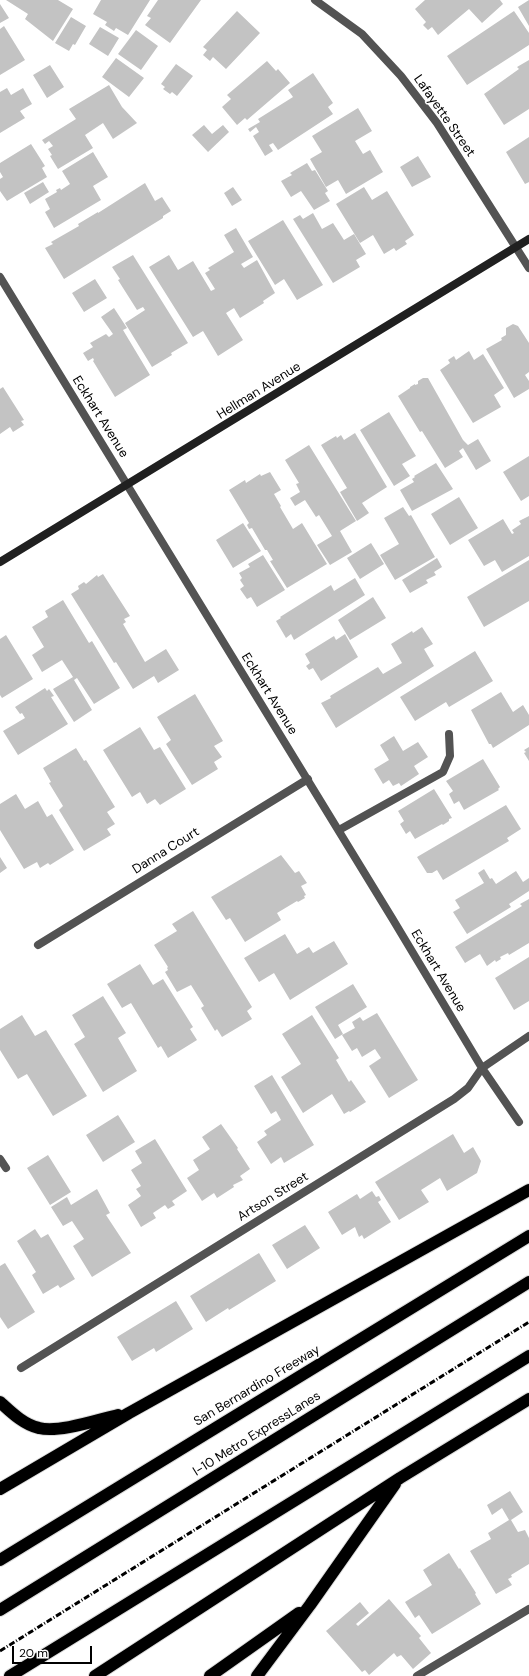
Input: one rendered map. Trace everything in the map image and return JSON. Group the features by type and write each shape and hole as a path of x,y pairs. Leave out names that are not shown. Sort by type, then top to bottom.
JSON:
{"highway":[{"path":"0,1489 129,1413 529,1190"},
{"name":"San Bernardino Freeway","path":"0,1560 529,1236"},
{"name":"I-10 Metro ExpressLanes","path":"0,1610 529,1282"},
{"path":"10,1676 529,1356"},
{"path":"95,1676 400,1478 529,1399"},
{"path":"0,1402 21,1420 38,1428 53,1430 129,1413"},
{"path":"257,1676 310,1605 400,1478"},
{"path":"210,1676 310,1605"}],"street":[{"name":"Lafayette Street","path":"315,0 362,34 401,76 437,123 529,268"},
{"name":"Hellman Avenue","path":"0,562 129,485 529,239"},
{"name":"Eckhart Avenue","path":"0,277 129,485 482,1068 518,1122"},
{"path":"339,830 443,772 450,756 449,734"},
{"name":"Danna Court","path":"38,945 308,779"},
{"name":"Artson Street","path":"21,1368 454,1099 468,1088 482,1068 529,1036"},
{"path":"0,1159 6,1168"},
{"path":"417,1676 529,1609"}],"building":[{"path":"6,0 58,0 73,9 53,41 25,19 28,14"},
{"path":"101,0 150,0 128,35 116,28 114,31 105,25 107,22 93,14"},
{"path":"158,0 201,0 170,43 145,25 151,18 147,16"},
{"path":"425,0 500,0 503,4 482,23 469,9 438,35 432,27 428,30 423,25 426,22 415,9"},
{"path":"529,0 529,26 518,7"},
{"path":"0,4 9,18 0,23"},
{"path":"237,11 260,33 226,69 213,57 210,61 203,55 207,50 203,47"},
{"path":"514,11 529,33 529,45 467,85 447,56"},
{"path":"71,17 86,26 75,45 73,44 69,51 55,43"},
{"path":"4,26 25,60 0,75 0,29"},
{"path":"100,27 119,38 108,56 89,44"},
{"path":"136,30 158,46 141,70 118,54"},
{"path":"116,58 144,78 129,97 102,77"},
{"path":"529,60 529,109 504,125 484,94 519,69 517,67"},
{"path":"267,61 276,71 278,69 290,83 247,120 245,118 237,125 222,107 231,99 227,95"},
{"path":"176,64 193,76 177,96 172,92 170,94 163,89 165,87 161,84"},
{"path":"50,65 64,87 47,98 33,75"},
{"path":"313,73 333,103 328,107 333,114 278,150 273,143 269,145 273,151 265,156 253,136 259,132 256,127 250,132 248,129 260,122 258,119 293,97 288,90"},
{"path":"109,85 122,107 137,123 113,139 103,123 85,135 93,148 58,169 50,156 52,155 48,149 53,146 49,141 45,144 42,140 76,119 69,109"},
{"path":"7,88 11,95 23,88 32,104 20,111 25,118 0,133 0,92"},
{"path":"358,108 372,131 355,141 363,154 370,150 383,172 346,194 338,180 326,187 310,159 322,152 312,136"},
{"path":"204,125 212,134 223,125 229,132 208,152 192,135"},
{"path":"529,137 529,182 525,184 506,152"},
{"path":"31,144 45,166 42,168 47,177 7,201 0,191 0,179 3,177 0,172 0,163"},
{"path":"93,152 108,177 93,186 101,200 54,228 45,212 50,209 45,199 57,192 56,190 60,188 61,190 70,184 62,171"},
{"path":"418,156 431,177 412,187 400,167"},
{"path":"307,163 312,171 315,170 328,191 325,193 330,201 314,210 301,191 291,197 281,181 292,175 290,173"},
{"path":"43,182 49,192 30,204 24,193"},
{"path":"145,183 155,201 162,197 171,211 163,216 163,218 64,279 45,248 53,244 51,242 79,226 78,224"},
{"path":"233,187 242,200 232,206 224,193"},
{"path":"364,187 372,200 387,191 414,235 405,241 407,244 396,251 394,248 384,254 373,235 360,243 336,204"},
{"path":"313,213 322,229 333,223 344,240 354,234 366,254 356,260 360,267 333,283 293,219 300,215 303,219"},
{"path":"283,220 323,285 297,300 284,279 275,285 248,241"},
{"path":"236,228 253,257 241,264 244,268 257,260 275,293 263,301 264,303 240,318 234,308 226,313 243,340 218,356 203,331 193,337 149,267 169,255 178,270 193,261 211,291 215,289 205,273 210,270 208,268 234,252 224,235"},
{"path":"133,255 188,343 152,367 125,323 145,310 143,307 137,310 118,280 120,279 112,267"},
{"path":"95,279 107,298 84,312 72,293"},
{"path":"114,308 127,328 123,330 150,375 115,397 93,361 93,358 88,361 83,353 93,347 90,343 106,334 109,337 113,334 101,317"},
{"path":"513,324 518,326 529,343 529,372 525,375 529,381 529,389 514,398 486,349 502,340 501,338 506,335 506,328"},
{"path":"469,351 474,360 483,354 504,388 494,395 501,407 473,423 440,370 450,363 448,360 454,356 456,360"},
{"path":"423,378 428,378 463,440 468,445 478,439 491,461 476,470 463,448 459,451 463,457 445,468 422,431 420,432 398,396 415,384 418,384 418,381"},
{"path":"3,387 24,420 21,421 24,425 13,432 10,427 0,434 0,389"},
{"path":"389,412 416,456 402,464 410,476 394,486 360,430"},
{"path":"355,433 387,487 362,503 369,513 357,521 340,492 347,488 321,445 336,436 337,438 341,435 344,440"},
{"path":"309,445 356,521 340,531 352,552 330,565 317,545 332,536 319,515 316,517 305,500 295,506 290,498 300,492 296,484 299,483 285,460"},
{"path":"529,456 529,496 521,501 503,472"},
{"path":"436,463 453,489 412,511 400,490 414,482 412,479 415,477 414,476"},
{"path":"270,472 281,490 274,494 293,529 302,523 327,564 287,588 270,561 273,560 267,550 265,550 252,528 249,529 247,525 249,523 229,490 245,480 246,483 260,474 261,476"},
{"path":"459,497 478,528 450,545 431,514"},
{"path":"403,507 409,516 411,515 435,557 395,580 380,555 399,544 384,518"},
{"path":"529,516 529,556 502,572 495,560 484,566 468,540 503,519 512,534 514,533 512,530 521,524 519,521"},
{"path":"243,523 261,551 233,568 216,540"},
{"path":"371,543 384,564 360,579 347,558"},
{"path":"263,555 285,590 257,607 251,597 247,599 240,589 244,586 240,580 242,578 239,573 250,567 248,564"},
{"path":"437,558 442,567 434,572 436,575 426,580 428,583 410,593 402,580"},
{"path":"529,560 529,601 484,627 467,597"},
{"path":"103,574 130,616 124,619 126,622 123,624 145,662 166,649 179,670 158,683 154,676 133,689 116,662 114,663 71,594 79,589 78,586 84,582 86,584 97,575 98,577"},
{"path":"355,578 365,595 294,640 291,634 286,638 276,621 281,618 280,617 331,585 334,591"},
{"path":"373,597 386,618 350,640 338,620"},
{"path":"63,600 89,643 92,641 120,688 94,704 77,678 74,680 92,710 74,722 53,689 73,677 62,660 42,672 32,655 44,647 32,627 48,617 45,611"},
{"path":"422,627 433,644 424,649 434,666 336,728 321,703 378,667 383,674 402,663 391,644 412,631 413,633"},
{"path":"345,634 358,657 321,681 313,668 309,670 306,666 310,663 305,654 334,636 336,640"},
{"path":"6,635 33,679 2,698 0,695 0,639"},
{"path":"475,651 493,681 449,707 446,702 415,721 400,697"},
{"path":"45,688 47,691 49,689 54,696 51,697 68,724 18,755 3,731 25,718 15,707"},
{"path":"501,692 513,712 523,705 529,715 529,725 493,748 491,744 489,744 471,710"},
{"path":"195,694 223,741 214,746 222,757 214,762 218,769 192,785 166,744 171,740 157,717"},
{"path":"140,727 154,750 160,747 186,789 160,805 155,799 147,804 140,792 132,797 103,750"},
{"path":"394,736 403,751 418,742 428,757 414,766 419,774 401,786 399,783 393,786 389,780 383,784 374,769 389,760 380,745"},
{"path":"529,747 529,761 524,753 526,752 524,750"},
{"path":"76,748 84,761 86,760 115,807 107,812 115,824 107,829 111,835 84,851 59,810 63,806 49,783 51,782 43,768"},
{"path":"483,759 500,787 498,789 499,790 464,810 459,801 454,804 449,794 453,791 446,781"},
{"path":"434,789 452,818 443,825 442,824 415,839 410,831 406,834 400,824 404,821 398,811"},
{"path":"16,794 25,809 38,801 47,817 52,814 74,850 50,865 48,863 40,868 37,862 24,869 0,830 0,804"},
{"path":"506,805 521,829 507,838 509,841 443,880 437,870 432,873 427,873 417,857"},
{"path":"281,855 295,873 299,871 307,883 301,886 306,895 304,896 305,898 277,913 281,920 245,942 230,918 226,920 211,897"},
{"path":"0,857 7,868 0,873"},
{"path":"484,869 490,879 492,878 496,884 516,871 523,882 529,878 529,891 509,904 511,907 467,934 453,912 460,908 455,900 484,883 478,873"},
{"path":"529,899 529,943 509,955 508,953 500,957 501,959 496,962 495,960 487,966 480,954 465,963 455,947 522,906 520,904"},
{"path":"193,911 252,1007 247,1011 252,1019 222,1037 217,1029 215,1031 201,1008 204,1006 191,985 177,992 165,972 168,970 168,967 154,945 177,931 172,924"},
{"path":"285,934 297,954 309,947 313,953 334,941 348,964 290,1000 274,973 259,982 244,958"},
{"path":"529,957 529,1001 514,1010 495,978"},
{"path":"140,964 153,985 163,979 193,1027 190,1029 197,1040 168,1058 161,1046 158,1048 131,1003 122,1008 107,984"},
{"path":"353,984 367,1007 338,1025 343,1034 335,1039 315,1007"},
{"path":"103,996 126,1033 118,1038 137,1071 103,1092 74,1044 85,1037 72,1015"},
{"path":"377,1013 418,1080 389,1098 369,1066 381,1058 375,1049 362,1057 357,1048 352,1051 342,1035 355,1028 352,1022 360,1017 363,1021"},
{"path":"22,1015 35,1036 46,1030 87,1096 53,1116 27,1074 18,1079 0,1050 0,1029"},
{"path":"312,1015 339,1058 336,1060 349,1082 351,1080 366,1102 350,1112 349,1111 344,1114 332,1094 303,1113 281,1077 301,1064 282,1034"},
{"path":"272,1075 314,1145 284,1163 281,1157 271,1164 257,1142 267,1135 264,1131 281,1120 276,1111 271,1114 254,1086"},
{"path":"118,1115 135,1142 103,1162 86,1135"},
{"path":"221,1124 238,1148 237,1149 250,1169 240,1176 243,1180 233,1185 234,1187 217,1198 214,1193 202,1201 187,1178 199,1170 193,1160 210,1149 202,1137"},
{"path":"453,1134 464,1153 473,1147 481,1161 477,1173 447,1191 440,1178 421,1190 429,1202 399,1220 375,1182"},
{"path":"155,1139 187,1191 172,1201 175,1205 168,1209 165,1205 153,1213 156,1218 141,1227 128,1205 141,1196 136,1189 141,1186 131,1170 142,1163 135,1151"},
{"path":"48,1155 71,1192 50,1205 27,1168"},
{"path":"97,1189 110,1213 106,1215 131,1253 92,1277 73,1246 84,1239 72,1221 63,1226 51,1207 67,1197 71,1205"},
{"path":"372,1191 376,1197 379,1196 381,1200 378,1202 391,1222 364,1239 362,1235 359,1237 355,1227 342,1235 328,1212 357,1194 360,1199"},
{"path":"305,1225 320,1248 287,1269 272,1245"},
{"path":"35,1229 41,1238 48,1234 75,1279 60,1288 58,1285 43,1294 32,1275 36,1272 17,1241"},
{"path":"259,1253 276,1281 229,1310 228,1308 206,1322 190,1296"},
{"path":"5,1263 35,1312 8,1329 0,1317 0,1266"},
{"path":"176,1301 193,1329 156,1352 154,1348 132,1361 117,1337"},
{"path":"510,1491 523,1512 511,1520 518,1532 525,1530 529,1538 529,1564 511,1575 512,1577 508,1579 512,1585 496,1594 470,1551 491,1539 488,1533 509,1520 502,1508 492,1515 487,1505"},
{"path":"449,1553 476,1593 475,1594 481,1604 432,1634 419,1615 415,1618 405,1602 432,1585 423,1570"},
{"path":"389,1599 421,1636 419,1638 431,1653 413,1669 401,1655 397,1657 394,1653 369,1675 365,1670 362,1672 326,1631 360,1602 369,1613 356,1624 358,1626"}],"railway":[{"path":"0,1651 529,1322"}]}
